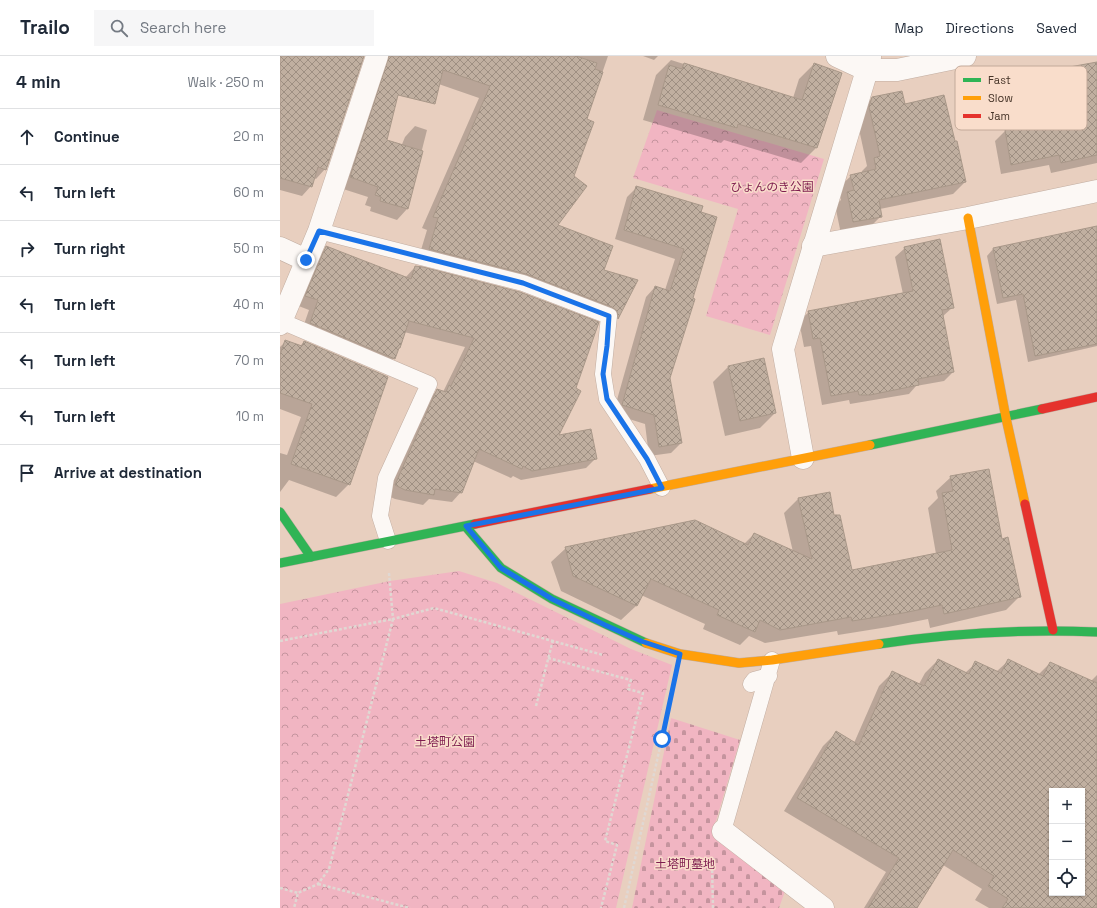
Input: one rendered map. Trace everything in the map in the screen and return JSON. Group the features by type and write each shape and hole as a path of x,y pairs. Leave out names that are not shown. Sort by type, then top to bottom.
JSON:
{"street":[{"path":"281,323 319,231 377,56"},
{"path":"836,56 897,70 964,56"},
{"path":"803,458 783,349 869,63"},
{"path":"813,246 968,218 1097,191"},
{"path":"968,218 1006,418 1053,630"},
{"path":"280,248 306,260"},
{"path":"280,563 662,488 803,458 1006,418 1097,397"},
{"path":"280,512 311,557"},
{"path":"466,526 501,568 552,599 641,641 680,654 739,663 772,660 927,637 1053,630 1097,632"},
{"path":"723,831 823,908"}],"lane":[{"path":"319,231 523,283 609,316 603,374 607,399 647,459 662,488"},
{"path":"281,323 429,384 386,478 380,516 388,541"},
{"path":"723,831 769,676 772,660"},
{"path":"751,684 754,680 769,676"}],"path":[{"path":"280,888 298,893 318,884 329,869 393,619 389,573"},
{"path":"280,641 393,619 434,608 604,655"},
{"path":"536,706 553,640"},
{"path":"624,908 680,654"},
{"path":"548,658 631,680 628,689 643,693 605,841 617,845 601,908"},
{"path":"713,908 712,864 723,831"},
{"path":"318,884 410,908"},
{"path":"294,908 298,893"}],"green space":[{"name":"ひょんのき公園","path":"657,110 824,159 770,335 706,316 738,209 633,178"},
{"name":"土塔町公園","path":"459,571 497,583 631,649 672,665 616,908 280,908 280,604 390,581"},
{"name":"土塔町墓地","path":"671,718 740,740 713,831 785,891 779,908 632,908"}],"building":[{"path":"280,56 364,56 326,170 318,167 312,187 280,178"},
{"path":"389,56 576,56 597,63 595,69 603,72 587,119 594,122 574,176 587,186 558,225 613,246 604,270 638,280 618,319 617,311 612,307 526,274 429,249 438,218 433,217 490,86 443,70 435,104 398,95 387,140 423,151 408,209 380,201 381,197 375,195 378,187 350,177"},
{"path":"1097,62 1097,155 1061,163 1059,155 1011,165 1005,130 1087,130 1087,66 1075,66"},
{"path":"684,63 802,100 814,63 842,73 817,148 738,124 737,128 658,105 669,65 682,69"},
{"path":"902,91 905,104 944,95 955,141 957,141 966,182 879,200 882,217 853,222 847,192 854,190 850,175 876,169 874,158 880,156 869,107 872,97"},
{"path":"636,186 703,206 701,212 717,217 693,298 695,299 670,378 682,443 659,447 654,415 622,405 655,286 670,291 684,249 624,230"},
{"path":"1097,226 1097,344 1035,356 1023,294 1003,298 993,248"},
{"path":"940,239 954,308 942,310 954,372 918,379 919,385 870,395 859,395 858,391 831,396 820,338 813,339 808,311 913,291 904,247"},
{"path":"326,246 411,279 415,266 423,267 520,292 599,322 576,388 581,391 559,435 591,429 597,459 532,471 523,466 522,469 479,449 462,493 435,489 434,495 405,490 395,485 437,389 446,392 449,385 451,386 474,338 409,321 395,359 310,323 318,300 305,296"},
{"path":"285,340 302,346 304,341 388,377 350,485 291,464 312,404 280,393 280,355"},
{"path":"764,358 776,413 740,421 728,366"},
{"path":"989,469 1002,539 1008,537 1021,597 944,614 942,605 852,621 851,617 780,630 760,620 755,632 717,615 719,610 651,579 637,606 573,576 565,547 695,520 748,545 754,533 812,559 798,498 830,492 834,515 840,515 852,570 952,550 942,493 953,491 950,476"},
{"path":"938,659 969,674 975,661 1001,673 1008,659 1043,676 1050,662 1097,683 1097,908 1002,908 1008,899 988,886 994,876 953,850 917,908 868,908 899,858 797,798 836,731 859,745 892,671 924,686"}],"traffic: fast":[{"path":"870,445 1042,409"},
{"path":"280,512 311,557"},
{"path":"280,563 475,524"},
{"path":"466,527 501,568 552,599 646,643"},
{"path":"879,644 933,637 988,633 1043,631 1097,632"}],"traffic: slow":[{"path":"968,218 1006,418 1025,504"},
{"path":"650,489 870,445"},
{"path":"646,643 680,654 739,663 772,660 879,644"}],"traffic: jam":[{"path":"1042,409 1097,397"},
{"path":"475,524 650,489"},
{"path":"1025,504 1053,630"}],"route":[{"path":"306,260 319,231 523,283 609,316 603,374 607,399 614,412 647,459 662,488 466,526 501,568 552,599 641,641 680,654 662,739"}]}
